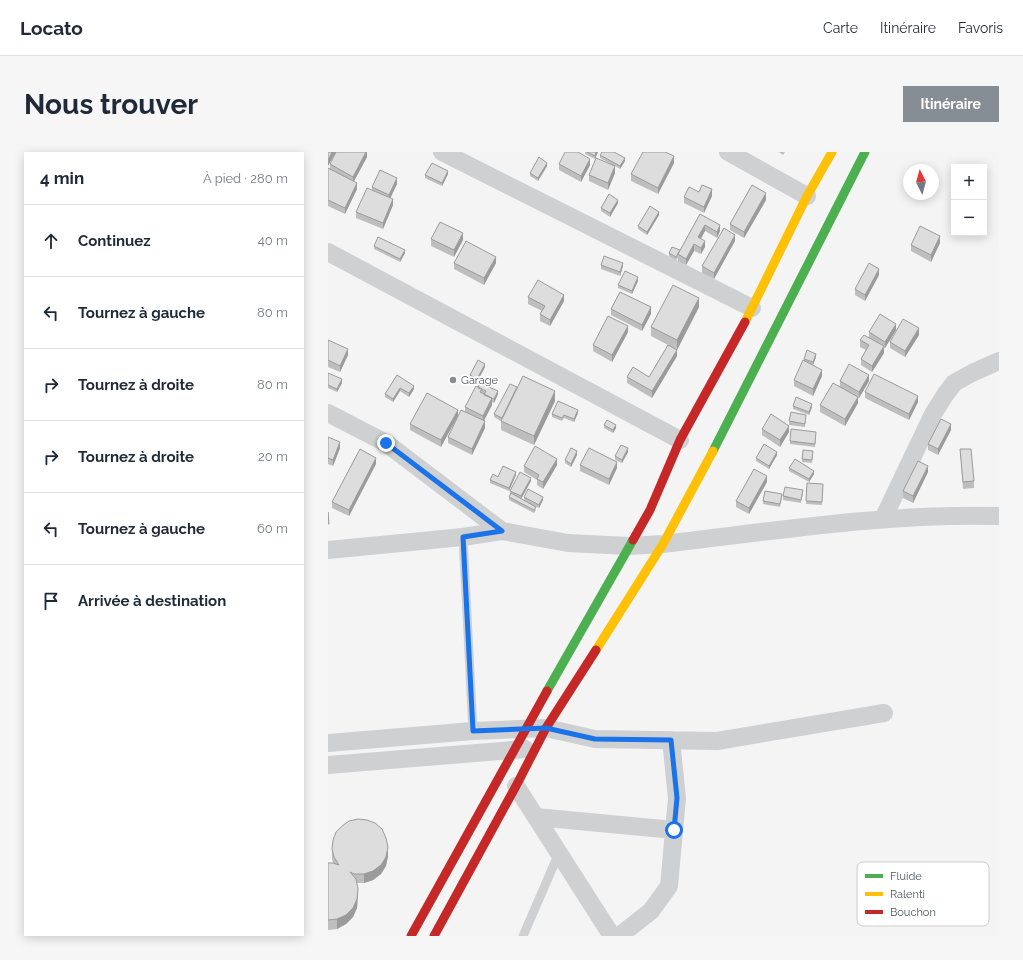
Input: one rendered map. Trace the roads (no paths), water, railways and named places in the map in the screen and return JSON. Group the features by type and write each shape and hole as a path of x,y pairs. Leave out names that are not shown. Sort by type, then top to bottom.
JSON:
{"main road":[{"path":"411,936 526,728 650,510 680,440 752,308 807,196 832,152"},
{"path":"434,936 546,728 664,544 865,152"}],"street":[{"path":"442,152 752,308"},
{"path":"728,152 807,196"},
{"path":"328,252 680,440"},
{"path":"883,519 933,414 945,395 954,383 999,361"},
{"path":"328,413 386,443 502,531"},
{"path":"328,550 463,537 502,531 568,543 629,546 664,544 883,519 972,515 999,516"},
{"path":"328,743 526,728 546,728 595,739 717,741 884,713"},
{"path":"619,936 651,911 669,886 677,798 671,740"},
{"path":"328,766 535,749"},
{"path":"516,786 612,936"},
{"path":"536,817 674,830"}],"lane":[{"path":"463,537 473,731"},
{"path":"523,936 559,853"}],"place":[{"name":"Garage","path":"453,380"}]}
